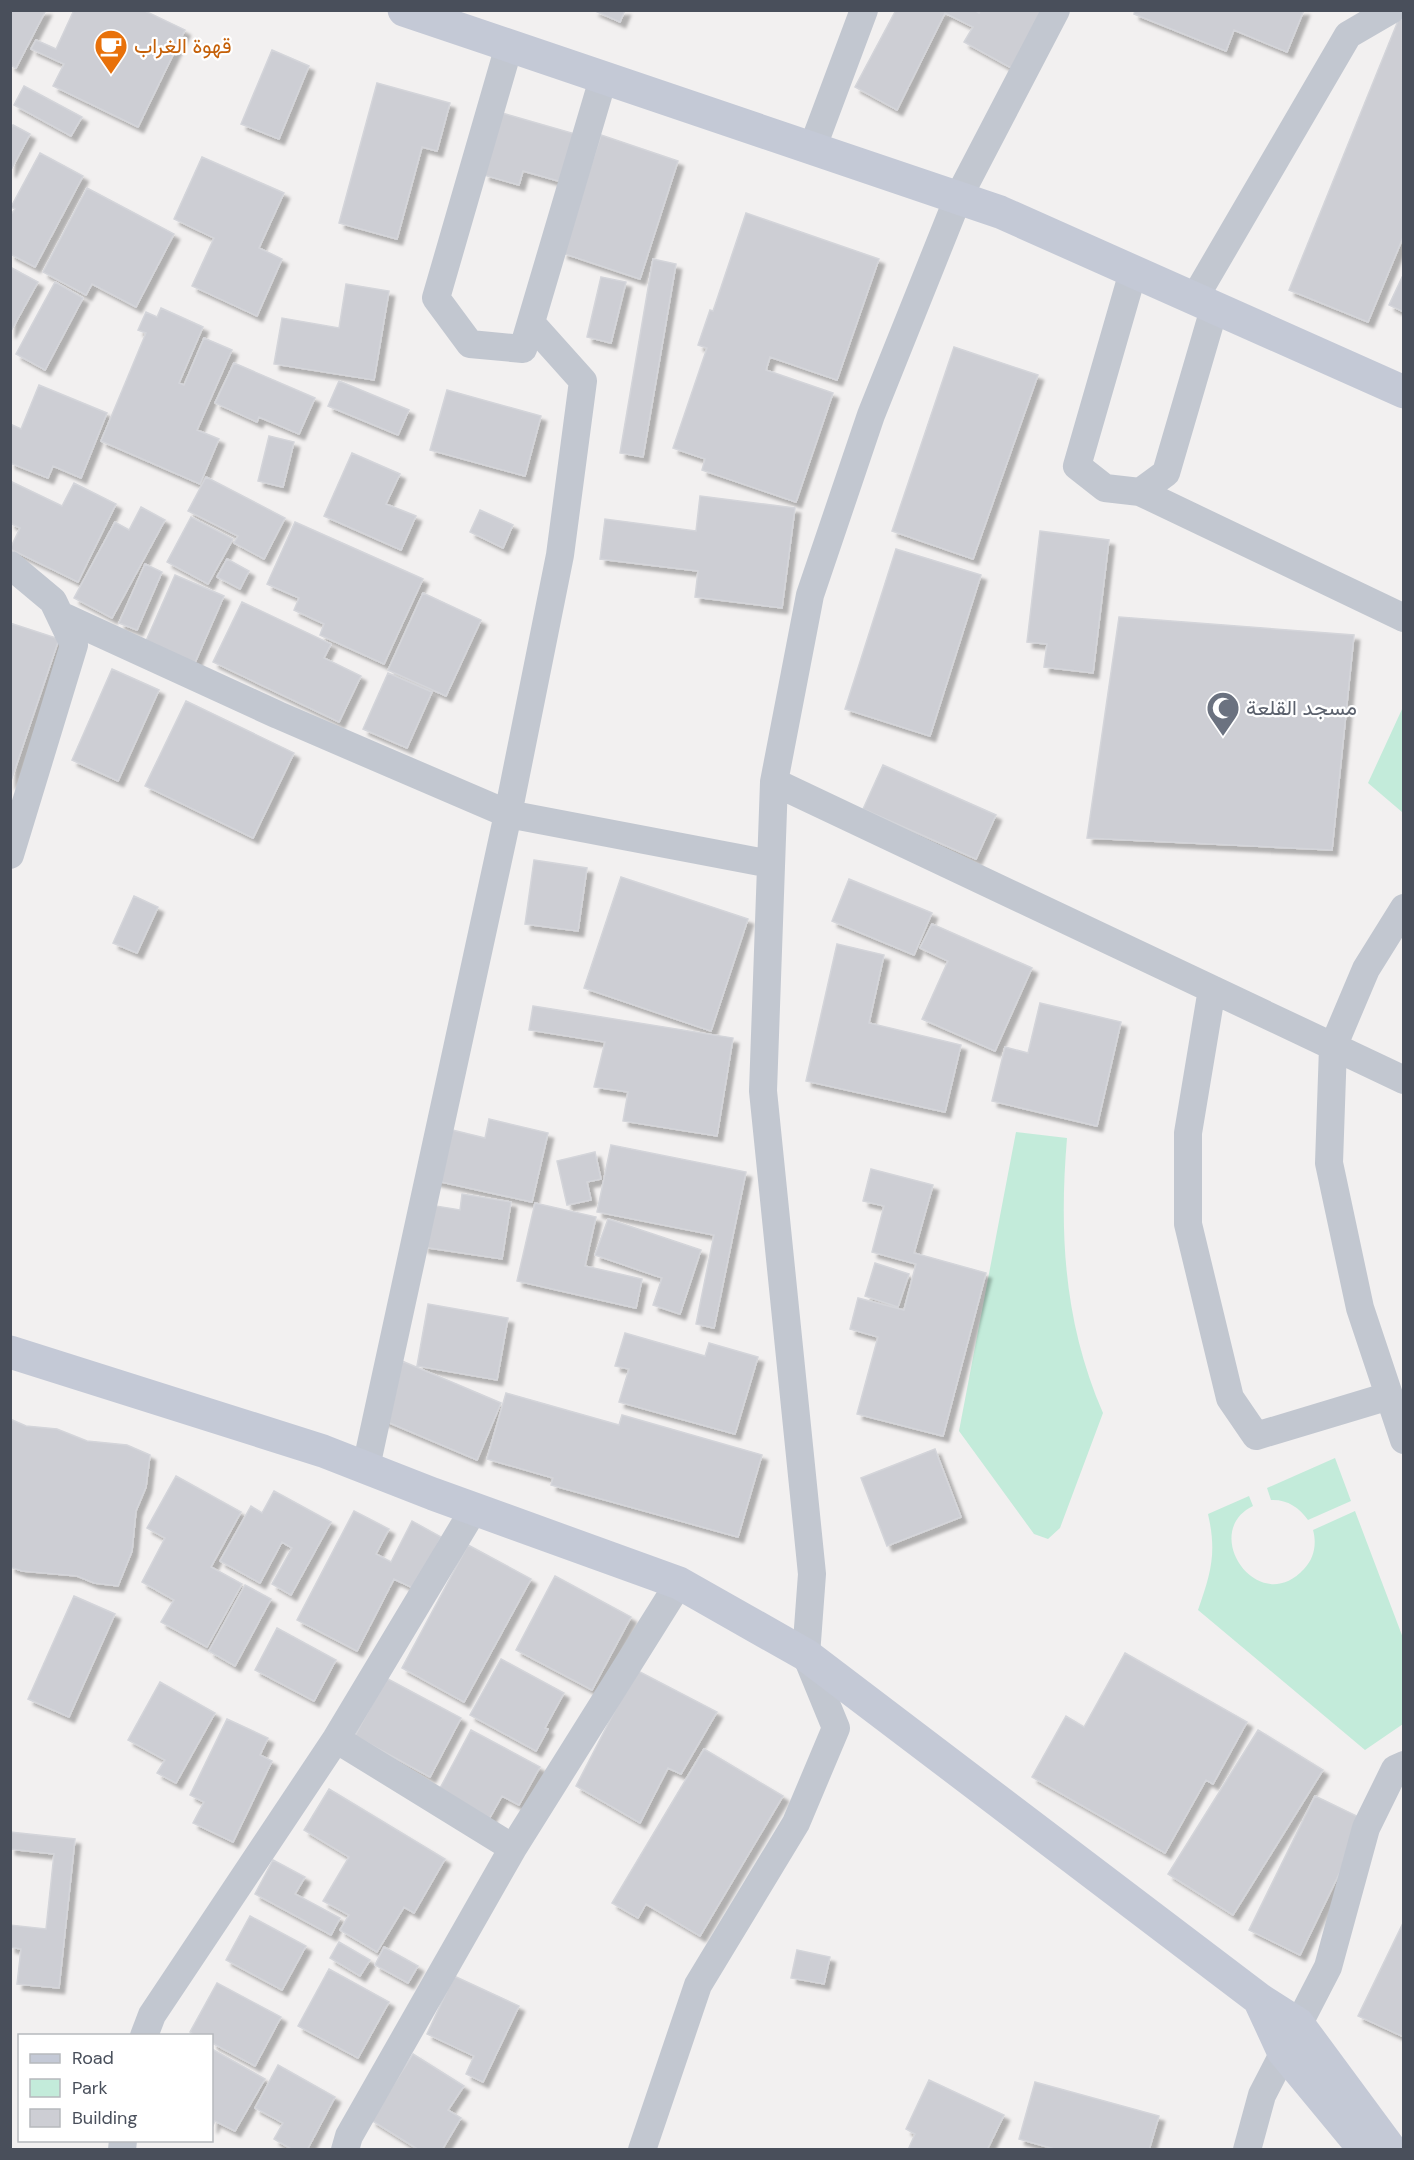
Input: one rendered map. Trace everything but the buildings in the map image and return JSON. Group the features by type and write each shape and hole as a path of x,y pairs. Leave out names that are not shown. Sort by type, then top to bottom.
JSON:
{"street":[{"path":"404,10 450,18 509,46 1000,212 1404,392"},
{"path":"812,149 864,10"},
{"path":"642,2150 698,1986 796,1823 836,1728 806,1655 812,1574 763,1091 774,782 810,595 871,415 958,198 1056,10"},
{"path":"1140,492 1166,473 1204,304 1348,35 1391,10"},
{"path":"509,46 436,298 470,344 523,349 603,79"},
{"path":"1133,272 1077,466 1105,488 1140,492 1404,618"},
{"path":"366,1467 508,814 560,555 583,381 531,323"},
{"path":"10,565 53,601 74,645 10,855"},
{"path":"60,615 278,715 508,814 771,864"},
{"path":"774,782 1404,1080"},
{"path":"1404,908 1366,969 1333,1047 1329,1163 1360,1308 1404,1440"},
{"path":"1212,989 1188,1132 1188,1224 1230,1398 1256,1436 1389,1396"},
{"path":"10,1352 323,1451 474,1509 679,1583 806,1655 1259,1999 1391,2150"},
{"path":"145,2034 152,2015 336,1739 474,1509"},
{"path":"345,2150 349,2136 513,1848 679,1583"},
{"path":"336,1739 513,1848"},
{"path":"1247,2150 1262,2095 1328,1967 1366,1828 1395,1769 1404,1766"},
{"path":"1291,2038 1365,2150"}],"green space":[{"path":"1403,707 1404,812 1402,812 1368,783"},
{"path":"1016,1132 1067,1138 1064,1209 1067,1278 1080,1346 1103,1413 1060,1528 1048,1539 1034,1534 959,1431"},
{"path":"1335,1458 1351,1501 1308,1520 1292,1505 1271,1500 1267,1488"},
{"path":"1249,1496 1253,1506 1238,1518 1232,1534 1233,1551 1241,1566 1253,1578 1269,1584 1286,1582 1304,1569 1314,1551 1313,1530 1355,1511 1403,1638 1403,1724 1365,1750 1198,1610 1211,1563 1212,1540 1208,1514"}],"place":[{"name":"قهوة الغراب","path":"111,75"},
{"name":"مسجد القلعة","path":"1223,737"}]}
